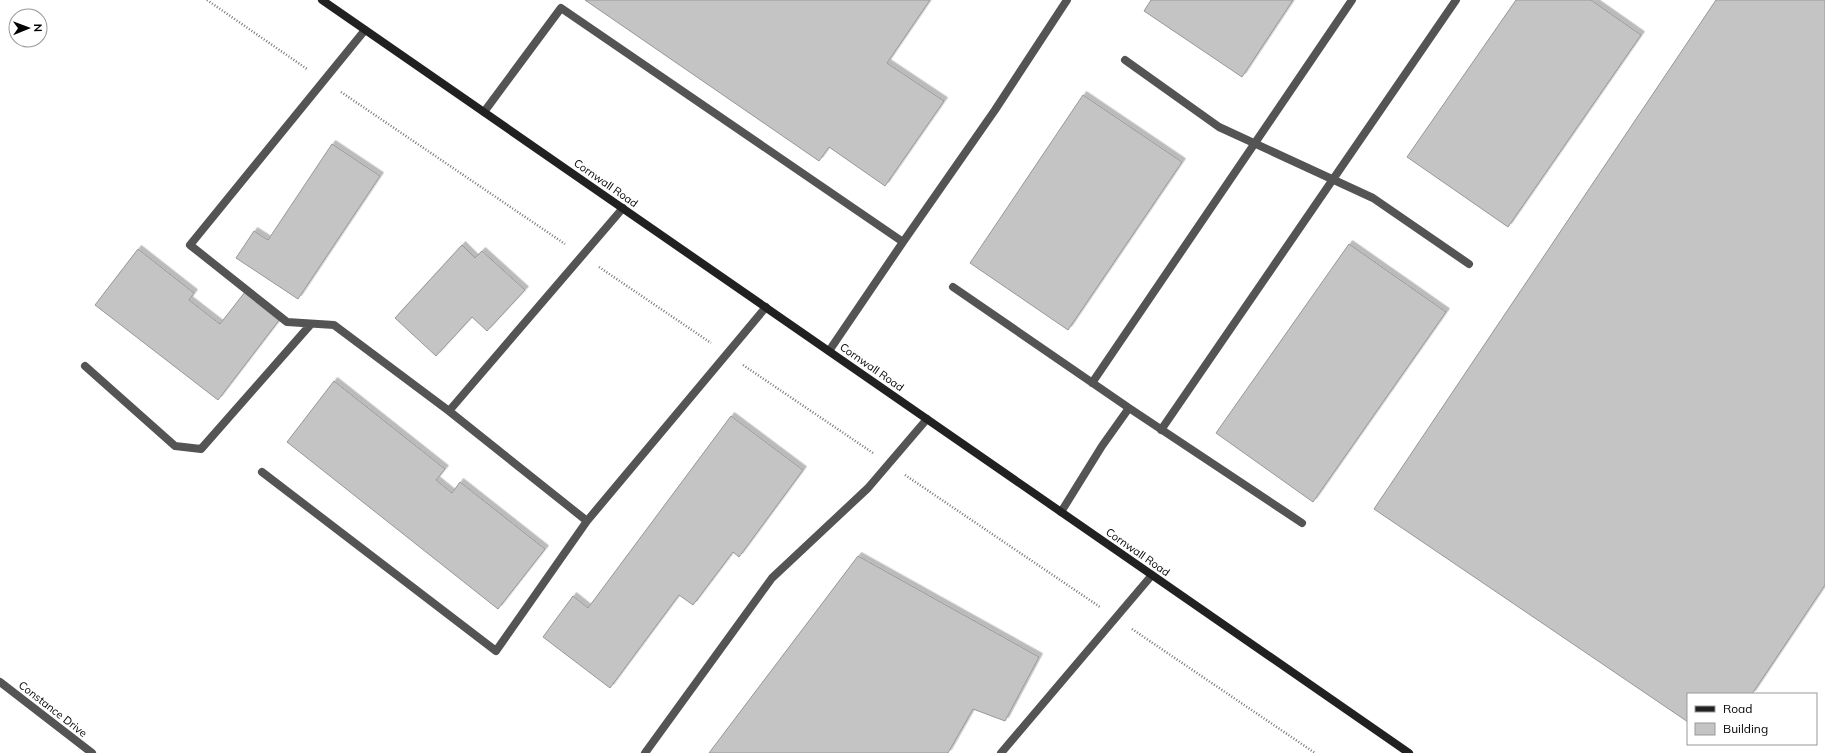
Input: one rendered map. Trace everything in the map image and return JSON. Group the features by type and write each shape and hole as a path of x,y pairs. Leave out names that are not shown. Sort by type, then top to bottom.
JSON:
{"main road":[{"name":"Cornwall Road","path":"322,0 1410,753"}],"street":[{"path":"829,351 995,110 1067,0"},
{"path":"1092,383 1352,0"},
{"path":"1161,430 1456,0"},
{"path":"484,112 561,8 903,242"},
{"path":"365,30 190,244 287,322 334,325 449,412 587,520"},
{"path":"1125,60 1219,127 1255,142 1373,198 1469,264"},
{"path":"449,412 623,208"},
{"path":"953,287 1161,430 1302,523"},
{"path":"262,472 496,651 587,520 766,307"},
{"path":"85,366 175,446 201,449 311,324"},
{"path":"1061,512 1102,446 1129,408"},
{"path":"645,753 772,578 868,488 927,419"},
{"path":"1000,753 1152,575"},
{"name":"Constance Drive","path":"0,682 92,753"}],"path":[{"path":"207,0 324,81 1315,753"}],"building":[{"path":"585,0 930,0 887,63 944,101 885,186 829,147 819,161"},
{"path":"1151,0 1293,0 1242,77 1144,11"},
{"path":"1516,0 1591,0 1641,35 1508,227 1407,157"},
{"path":"1716,0 1825,0 1825,585 1753,693 1687,693 1687,721 1374,509"},
{"path":"1083,95 1182,162 1068,330 970,263"},
{"path":"332,144 380,176 298,299 236,258 254,231 268,240"},
{"path":"1349,244 1446,312 1313,502 1216,433"},
{"path":"462,245 475,258 482,251 525,290 487,331 472,317 436,356 395,318"},
{"path":"138,249 194,293 189,300 220,324 245,292 280,319 218,400 95,305"},
{"path":"334,381 445,469 436,480 452,493 460,482 545,549 498,609 287,442"},
{"path":"731,416 803,470 739,557 733,552 693,605 679,595 610,688 543,637 573,596 588,608"},
{"path":"858,556 1039,657 1005,721 973,709 948,753 709,753"}]}
